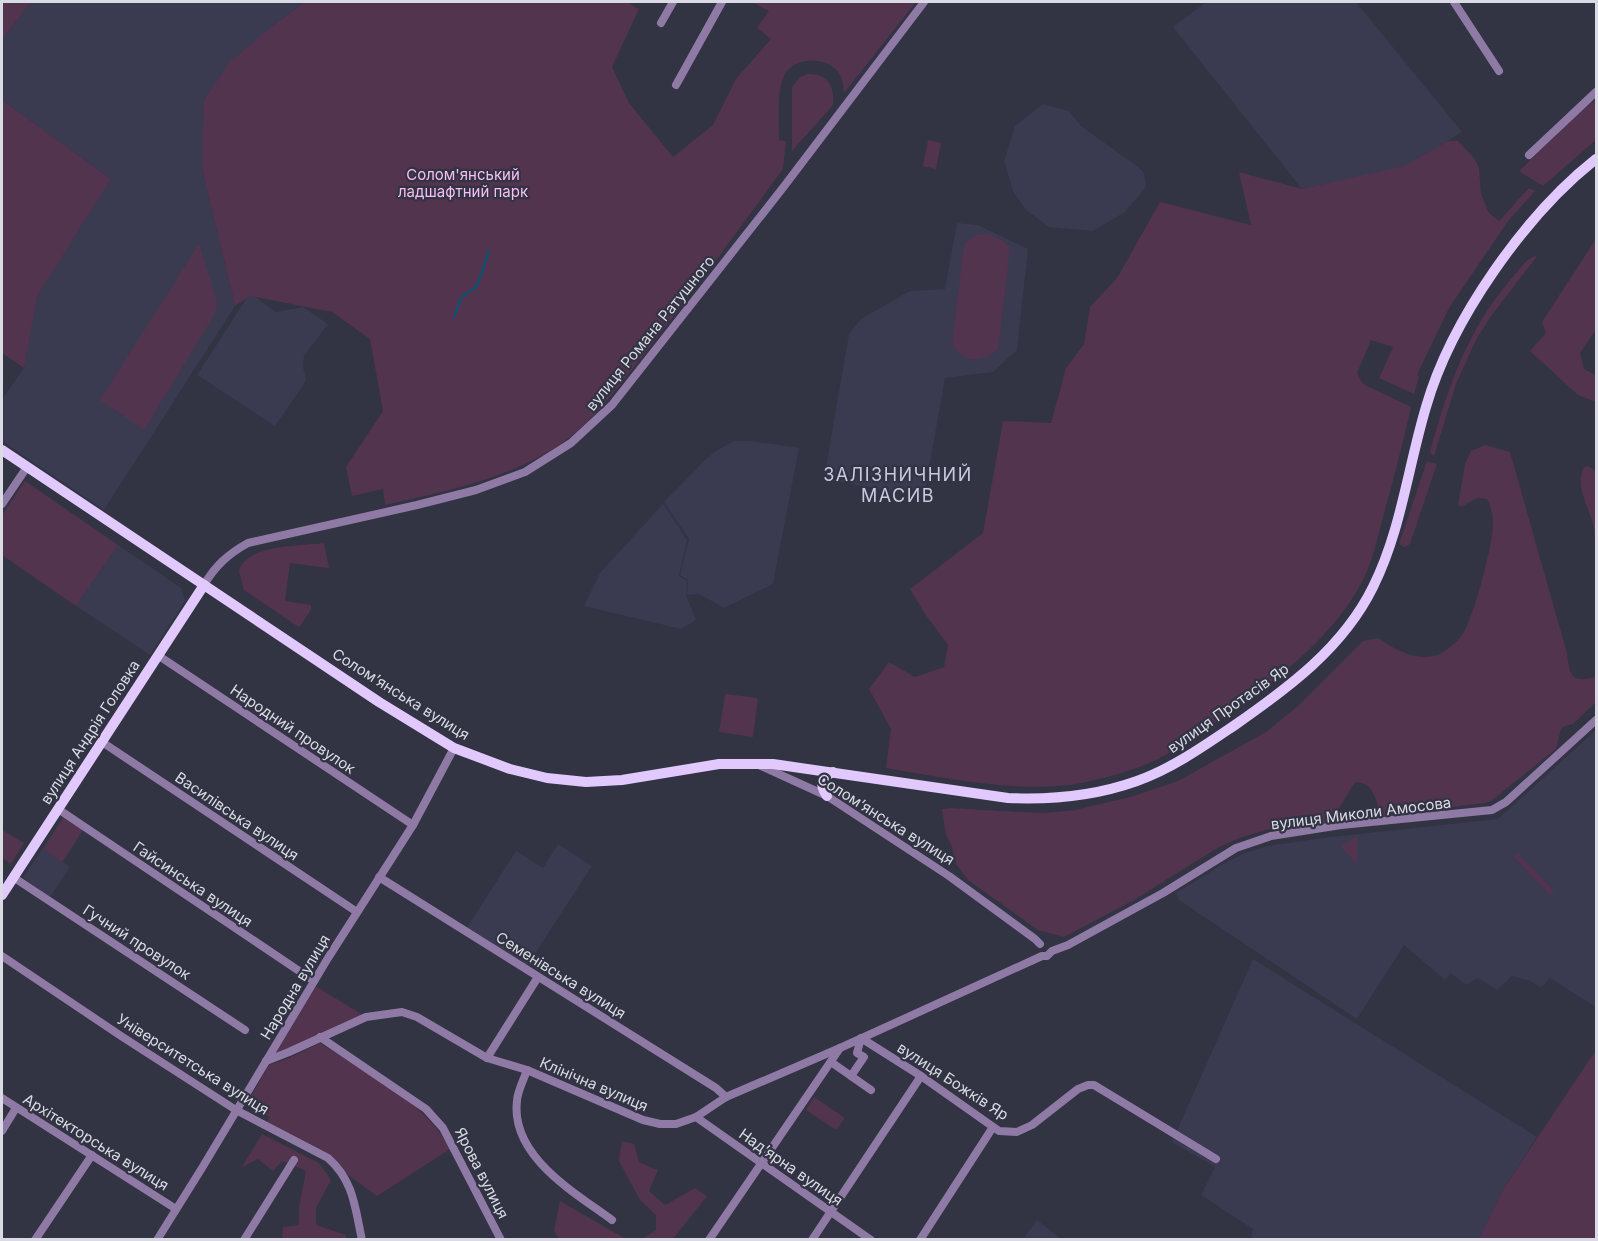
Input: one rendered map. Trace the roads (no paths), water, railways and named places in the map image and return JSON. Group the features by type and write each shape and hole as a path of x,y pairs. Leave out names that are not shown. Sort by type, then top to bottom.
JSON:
{"main road":[{"name":"вулиця Протасів Яр","path":"753,763 792,766 1008,798 1043,800 1091,794 1139,780 1178,762 1230,728 1318,661 1352,622 1378,577 1395,527 1434,380 1452,340 1477,298 1520,238 1554,198 1596,159"},
{"name":"Соломʼянська вулиця","path":"2,450 379,702 454,748 536,776 586,782 622,780 719,764 753,763"},
{"name":"вулиця Андрія Головка","path":"2,895 204,585"},
{"path":"827,796 822,790 822,780 833,772"}],"street":[{"path":"662,23 673,2"},
{"path":"676,85 722,2"},
{"name":"вулиця Романа Ратушного","path":"204,585 210,574 230,553 248,543 417,506 476,490 525,471 571,443 612,405 862,86 924,2"},
{"path":"1454,2 1499,71"},
{"path":"1529,154 1596,92"},
{"path":"2,504 27,467"},
{"name":"Народний провулок","path":"159,656 413,825"},
{"name":"вулиця Миколи Амосова","path":"1052,951 1106,925 1236,848 1271,836 1341,825 1492,810 1506,802 1596,720"},
{"name":"Василівська вулиця","path":"102,742 357,912"},
{"name":"Народна вулиця","path":"157,1239 314,981 413,825 454,748"},
{"name":"Соломʼянська вулиця","path":"753,763 827,796 949,876 1040,944"},
{"name":"Гайсинська вулиця","path":"57,809 314,981"},
{"name":"Гучний провулок","path":"13,877 245,1030"},
{"name":"Семенівська вулиця","path":"379,877 716,1088 726,1097"},
{"path":"1040,944 1049,944 1052,951 1047,956 1042,956 1038,951 1040,944"},
{"name":"Університетська вулиця","path":"2,956 120,1036 236,1110 328,1158 340,1168 348,1182 362,1239"},
{"name":"Клінічна вулиця","path":"266,1061 366,1017 402,1012 417,1017 487,1058 527,1070 643,1120 660,1124 676,1124 696,1117 726,1097 1042,956"},
{"path":"487,1058 538,976"},
{"name":"Ярова вулиця","path":"320,1037 414,1099 443,1128 501,1239"},
{"path":"851,1076 864,1057 857,1053 861,1038"},
{"name":"вулиця Божків Яр","path":"861,1038 921,1076 999,1131 1017,1132 1036,1122 1078,1089 1088,1084 1117,1097 1216,1159"},
{"path":"709,1239 840,1048"},
{"path":"831,1062 872,1090"},
{"path":"527,1070 517,1100 518,1125 531,1152 546,1169 612,1221"},
{"path":"812,1239 921,1076"},
{"name":"Архітекторська вулиця","path":"2,1098 176,1209"},
{"path":"2,1131 16,1108"},
{"name":"Надʼярна вулиця","path":"696,1117 871,1239"},
{"path":"920,1239 993,1127"},
{"path":"35,1239 92,1155"},
{"path":"244,1239 294,1160"}],"waterway":[{"path":"454,317 461,298 477,286 489,251"}],"district":[{"name":"ЗАЛІЗНИЧНИЙ МАСИВ","path":"898,484"}],"park label":[{"name":"Солом'янський ладшафтний парк","path":"463,182"}]}
